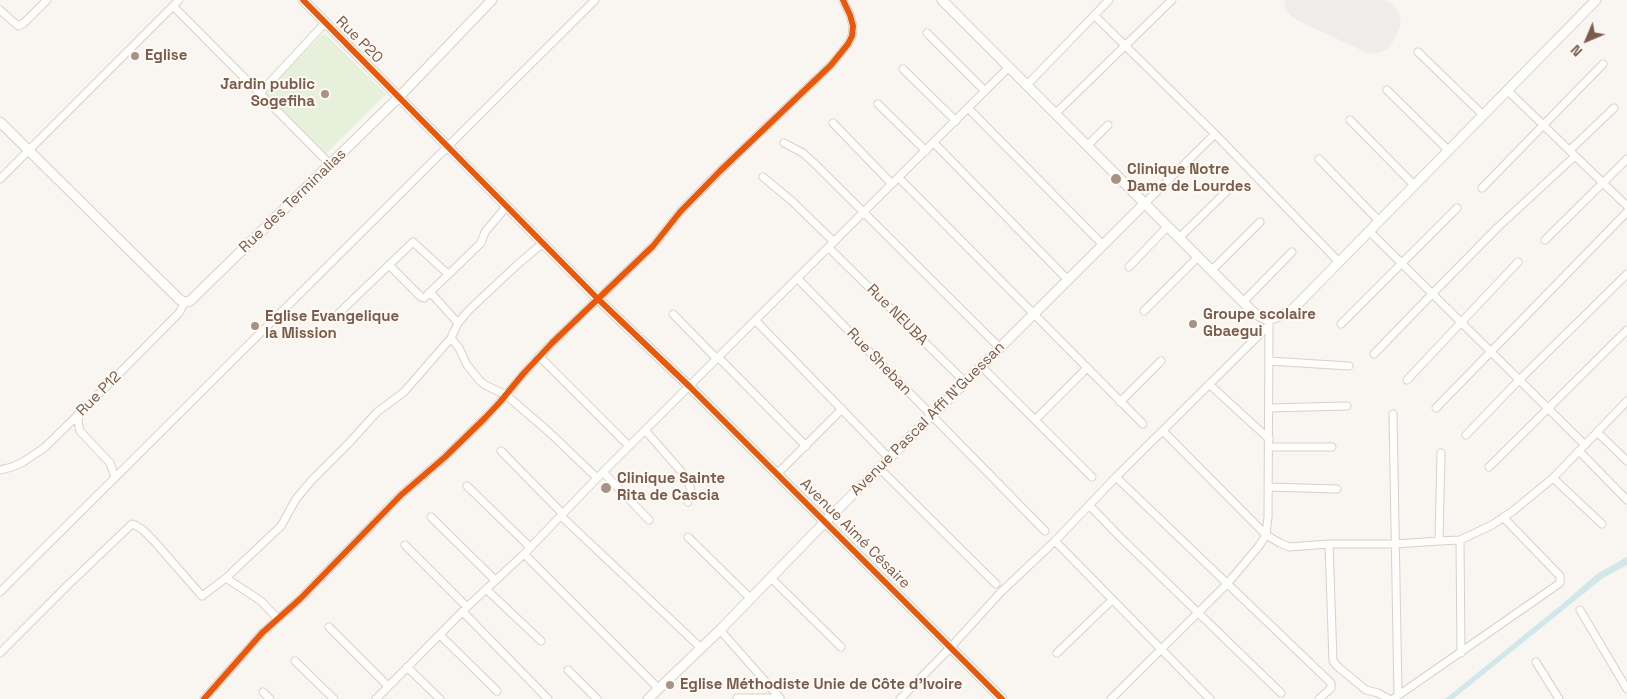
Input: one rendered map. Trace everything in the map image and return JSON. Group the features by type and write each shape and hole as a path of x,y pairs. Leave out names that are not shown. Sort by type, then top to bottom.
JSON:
{"street":[{"path":"0,10 18,26 47,0"},
{"path":"0,179 179,0"},
{"name":"Rue P20","path":"303,0 543,243"},
{"name":"Rue des Terminalias","path":"185,302 194,298 331,165 491,0"},
{"path":"0,592 595,0"},
{"path":"204,699 262,633 337,561 401,495 445,457 485,418 539,356 653,246 680,212 720,171 831,65 852,36 853,26 843,0"},
{"path":"942,0 1255,314 1269,322"},
{"path":"1027,85 1109,0"},
{"path":"1055,114 1172,0"},
{"path":"900,699 1001,592 1055,541 1269,322 1290,312 1596,0"},
{"path":"173,6 331,165"},
{"path":"1094,15 1215,134 1339,262"},
{"path":"260,93 325,23"},
{"path":"927,34 985,91"},
{"path":"1418,52 1483,115"},
{"path":"1482,188 1603,64"},
{"path":"376,699 465,609 524,554 597,478 1009,68"},
{"path":"903,69 956,121"},
{"path":"1387,90 1448,150"},
{"path":"1507,90 1627,206"},
{"path":"878,104 926,151"},
{"path":"968,108 1103,245"},
{"path":"1374,354 1614,108"},
{"path":"1350,120 1414,185"},
{"path":"0,122 180,300 185,302"},
{"path":"834,123 892,184"},
{"path":"1087,146 1108,125"},
{"path":"1144,204 1215,134"},
{"path":"934,143 1068,280"},
{"path":"784,144 803,153 813,162 1000,348"},
{"path":"1319,159 1379,221"},
{"path":"1545,240 1627,159"},
{"name":"Rue NEUBA","path":"763,177 793,202 832,245 965,382"},
{"path":"899,178 1143,424"},
{"path":"1179,238 1229,189"},
{"name":"Avenue Pascal Affi N'Guessan","path":"648,699 720,630 770,577 1144,204"},
{"path":"389,265 420,297 424,298 481,243 485,232 507,206"},
{"path":"1341,324 1457,208"},
{"path":"1436,408 1627,212"},
{"path":"1212,271 1260,222"},
{"path":"1129,266 1168,227"},
{"path":"1369,231 1585,445"},
{"path":"339,313 413,242 448,274"},
{"path":"0,653 132,524 143,530 154,541 202,596 226,578 281,526 296,499 312,480 377,412 404,392 451,338 458,323 469,310 543,243"},
{"name":"Avenue Aimé Césaire","path":"543,243 598,300 690,387 1002,699"},
{"path":"1243,302 1292,252"},
{"path":"1144,311 1198,257"},
{"path":"1407,380 1518,262"},
{"path":"1466,436 1519,380 1627,274"},
{"name":"Rue Sheban","path":"798,279 1045,531"},
{"path":"430,292 458,323"},
{"name":"Rue P12","path":"0,470 12,467 34,456 79,414 179,313 185,302"},
{"path":"672,314 806,446"},
{"path":"756,320 889,458"},
{"path":"1111,699 1227,584 1266,535 1269,438 1269,322"},
{"path":"1489,466 1627,330"},
{"path":"451,338 460,348 467,365 485,385 506,395 549,432 597,478"},
{"path":"539,356 629,446"},
{"path":"1120,402 1161,361"},
{"path":"1269,361 1349,366"},
{"path":"981,366 1092,477"},
{"path":"1035,420 1087,368"},
{"path":"1209,384 1269,438"},
{"path":"1163,431 1266,535 1289,547 1460,540 1492,525 1513,511 1553,478 1627,401"},
{"path":"1269,408 1347,406"},
{"path":"777,474 842,409"},
{"path":"79,414 80,431 110,463 115,477"},
{"path":"1394,414 1396,697"},
{"path":"645,430 686,477 691,490 688,502"},
{"path":"1597,432 1627,462"},
{"path":"1268,447 1332,447"},
{"path":"501,452 562,515 701,648"},
{"path":"1579,452 1627,500"},
{"path":"1440,541 1441,453"},
{"path":"879,468 996,584"},
{"path":"603,472 650,520"},
{"path":"1116,477 1331,683 1331,688 1319,699"},
{"path":"1553,478 1602,524"},
{"path":"467,486 530,548"},
{"path":"1268,487 1337,489"},
{"path":"1089,505 1281,693"},
{"path":"431,517 495,580"},
{"path":"1396,697 1461,654 1560,583 1560,576 1503,517"},
{"path":"688,537 750,598"},
{"path":"1460,540 1461,654"},
{"path":"1055,541 1210,699"},
{"path":"1329,544 1333,661 1366,690 1378,693 1389,699"},
{"path":"405,545 548,699"},
{"path":"524,554 660,689"},
{"path":"770,577 841,647"},
{"path":"0,578 7,585"},
{"path":"226,578 261,601 278,619"},
{"path":"486,589 541,641"},
{"path":"1057,654 1112,600"},
{"path":"1580,610 1627,689"},
{"path":"329,627 388,686"},
{"path":"720,630 780,698 737,698"},
{"path":"440,635 497,691"},
{"path":"295,661 334,699"},
{"path":"1536,662 1559,699"},
{"path":"407,667 440,699"},
{"path":"568,670 597,699"},
{"path":"263,692 270,699"}],"green space":[{"name":"Jardin public Sogefiha","path":"324,33 386,94 325,155 263,94"}],"water":[{"path":"1627,557 1627,565 1603,578 1453,699 1445,699 1598,573"}],"runway":[{"path":"1307,0 1373,31 1378,22 1331,0"}],"cycle path":[{"path":"303,0 598,299 690,387 1002,699"},
{"path":"204,699 262,633 300,599 401,495 445,457 485,418 552,343 653,246 680,212 720,171 831,65 852,36 853,26 843,0"}],"place":[{"name":"Eglise","path":"135,56"},
{"name":"Jardin public Sogefiha","path":"325,94"},
{"name":"Clinique Notre Dame de Lourdes","path":"1116,179"},
{"name":"Groupe scolaire Gbaegui","path":"1193,324"},
{"name":"Eglise Evangelique la Mission","path":"255,326"},
{"name":"Clinique Sainte Rita de Cascia","path":"606,488"},
{"name":"Eglise Méthodiste Unie de Côte d'Ivoire","path":"670,685"}]}
